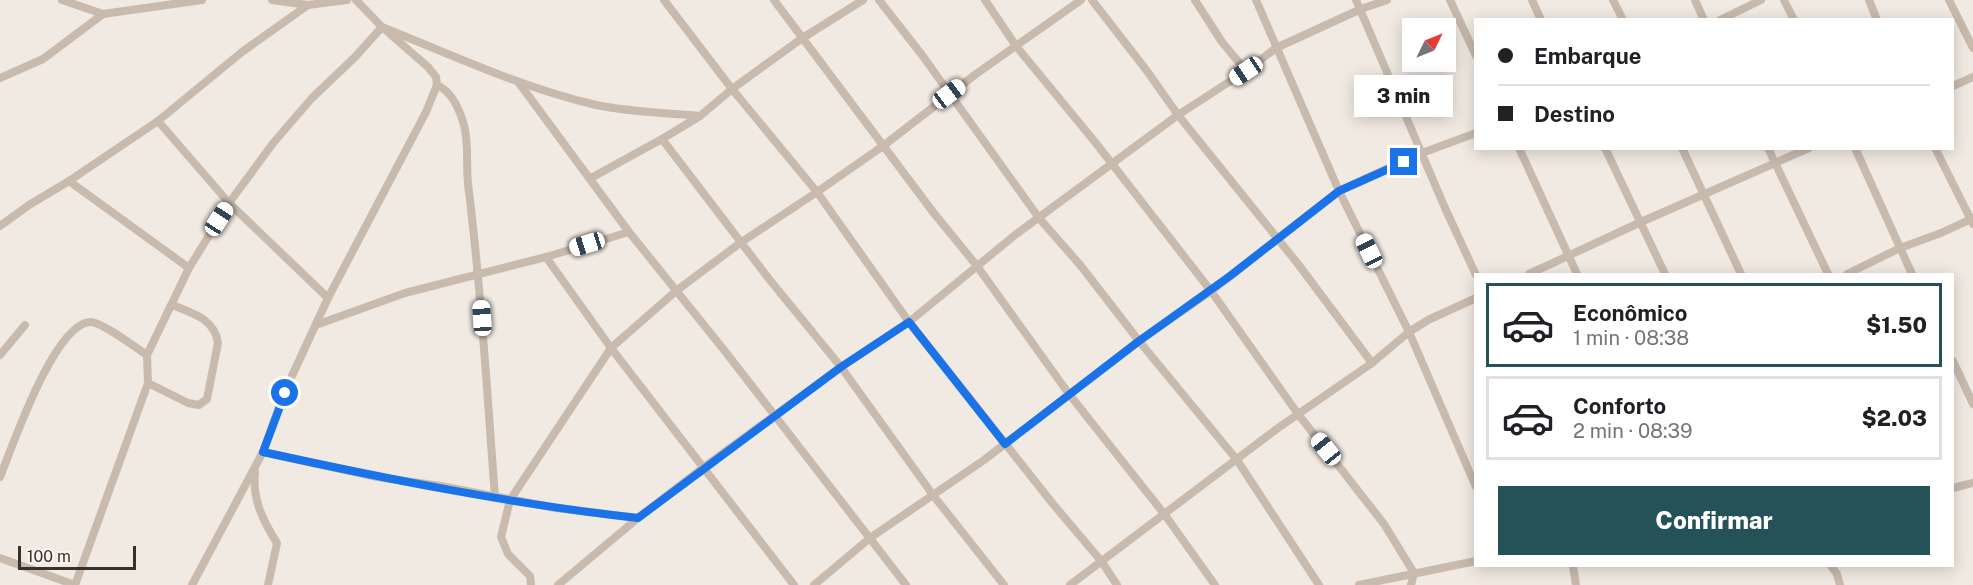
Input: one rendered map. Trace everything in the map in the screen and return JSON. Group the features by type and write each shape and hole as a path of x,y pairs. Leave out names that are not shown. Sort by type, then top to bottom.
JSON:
{"street":[{"path":"62,0 103,14 202,0"},
{"path":"272,0 308,5 346,0"},
{"path":"268,585 277,543 263,520 254,488 255,471 285,393 328,298 426,112 436,85 436,77 428,67 382,27 356,0"},
{"path":"664,0 732,89 817,192 909,322 1102,562 1117,585"},
{"path":"774,0 801,39 977,267 1069,394 1165,515 1215,585"},
{"path":"591,178 700,116 732,89 801,39 863,0"},
{"path":"879,0 1039,218 1081,266 1237,460 1319,585"},
{"path":"985,0 1016,46 1089,134 1211,291 1298,414 1384,524 1414,573 1411,585"},
{"path":"531,585 530,576 508,554 501,537 510,500 611,348 676,291 740,243 883,146 949,94 1081,0"},
{"path":"1092,0 1178,115 1304,272 1372,363"},
{"path":"1195,0 1222,42 1246,71"},
{"path":"1256,0 1339,191 1409,332 1474,482"},
{"path":"1356,0 1475,273"},
{"path":"558,585 638,518 704,467 841,367 909,322 1039,218 1178,115 1246,71 1276,48 1361,9 1387,0"},
{"path":"1450,0 1474,52"},
{"path":"1532,0 1540,18"},
{"path":"1613,0 1622,18"},
{"path":"1695,0 1703,18"},
{"path":"1724,18 1761,0"},
{"path":"1784,0 1793,18"},
{"path":"1869,0 1876,18"},
{"path":"1949,0 1973,48"},
{"path":"0,226 158,122 242,52 308,5"},
{"path":"0,78 43,59 103,14"},
{"path":"382,27 519,83 621,109 700,116"},
{"path":"0,558 75,585 148,383 147,355 189,268 229,203 274,142 312,98 355,57 382,27"},
{"path":"1954,86 1973,77"},
{"path":"519,83 629,232 906,585"},
{"path":"436,85 451,95 464,124 466,137 495,497"},
{"path":"158,122 229,203 328,298"},
{"path":"814,585 870,538 1005,444 1139,341 1211,291 1339,191 1422,153 1474,134"},
{"path":"662,139 740,243 841,367 933,495 1004,585"},
{"path":"1520,150 1576,273"},
{"path":"1606,150 1665,273"},
{"path":"1683,150 1741,273"},
{"path":"1769,150 1828,273"},
{"path":"1531,273 1805,150"},
{"path":"1856,150 1912,273"},
{"path":"1849,273 1900,248 1972,220 1936,150"},
{"path":"69,181 189,268"},
{"path":"316,325 405,293 546,257 629,232"},
{"path":"546,257 611,348 794,585"},
{"path":"1070,585 1298,414 1372,363 1409,332 1428,320 1474,299"},
{"path":"148,383 194,405 203,404 207,399 218,343 217,335 207,321 198,315 172,305"},
{"path":"0,477 45,371 70,333 90,321 101,324 147,355"},
{"path":"0,355 25,325"},
{"path":"1954,363 1973,404"},
{"path":"263,452 377,477 556,508 638,518"},
{"path":"192,585 263,452"},
{"path":"1954,488 1970,485"},
{"path":"1359,585 1474,561"},
{"path":"1573,567 1576,585"},
{"path":"1832,567 1837,574 1840,585"}],"route":[{"path":"285,393 263,452 377,477 441,486 556,508 638,518 841,367 909,322 1005,444 1139,341 1211,291 1339,191 1404,162"}]}
